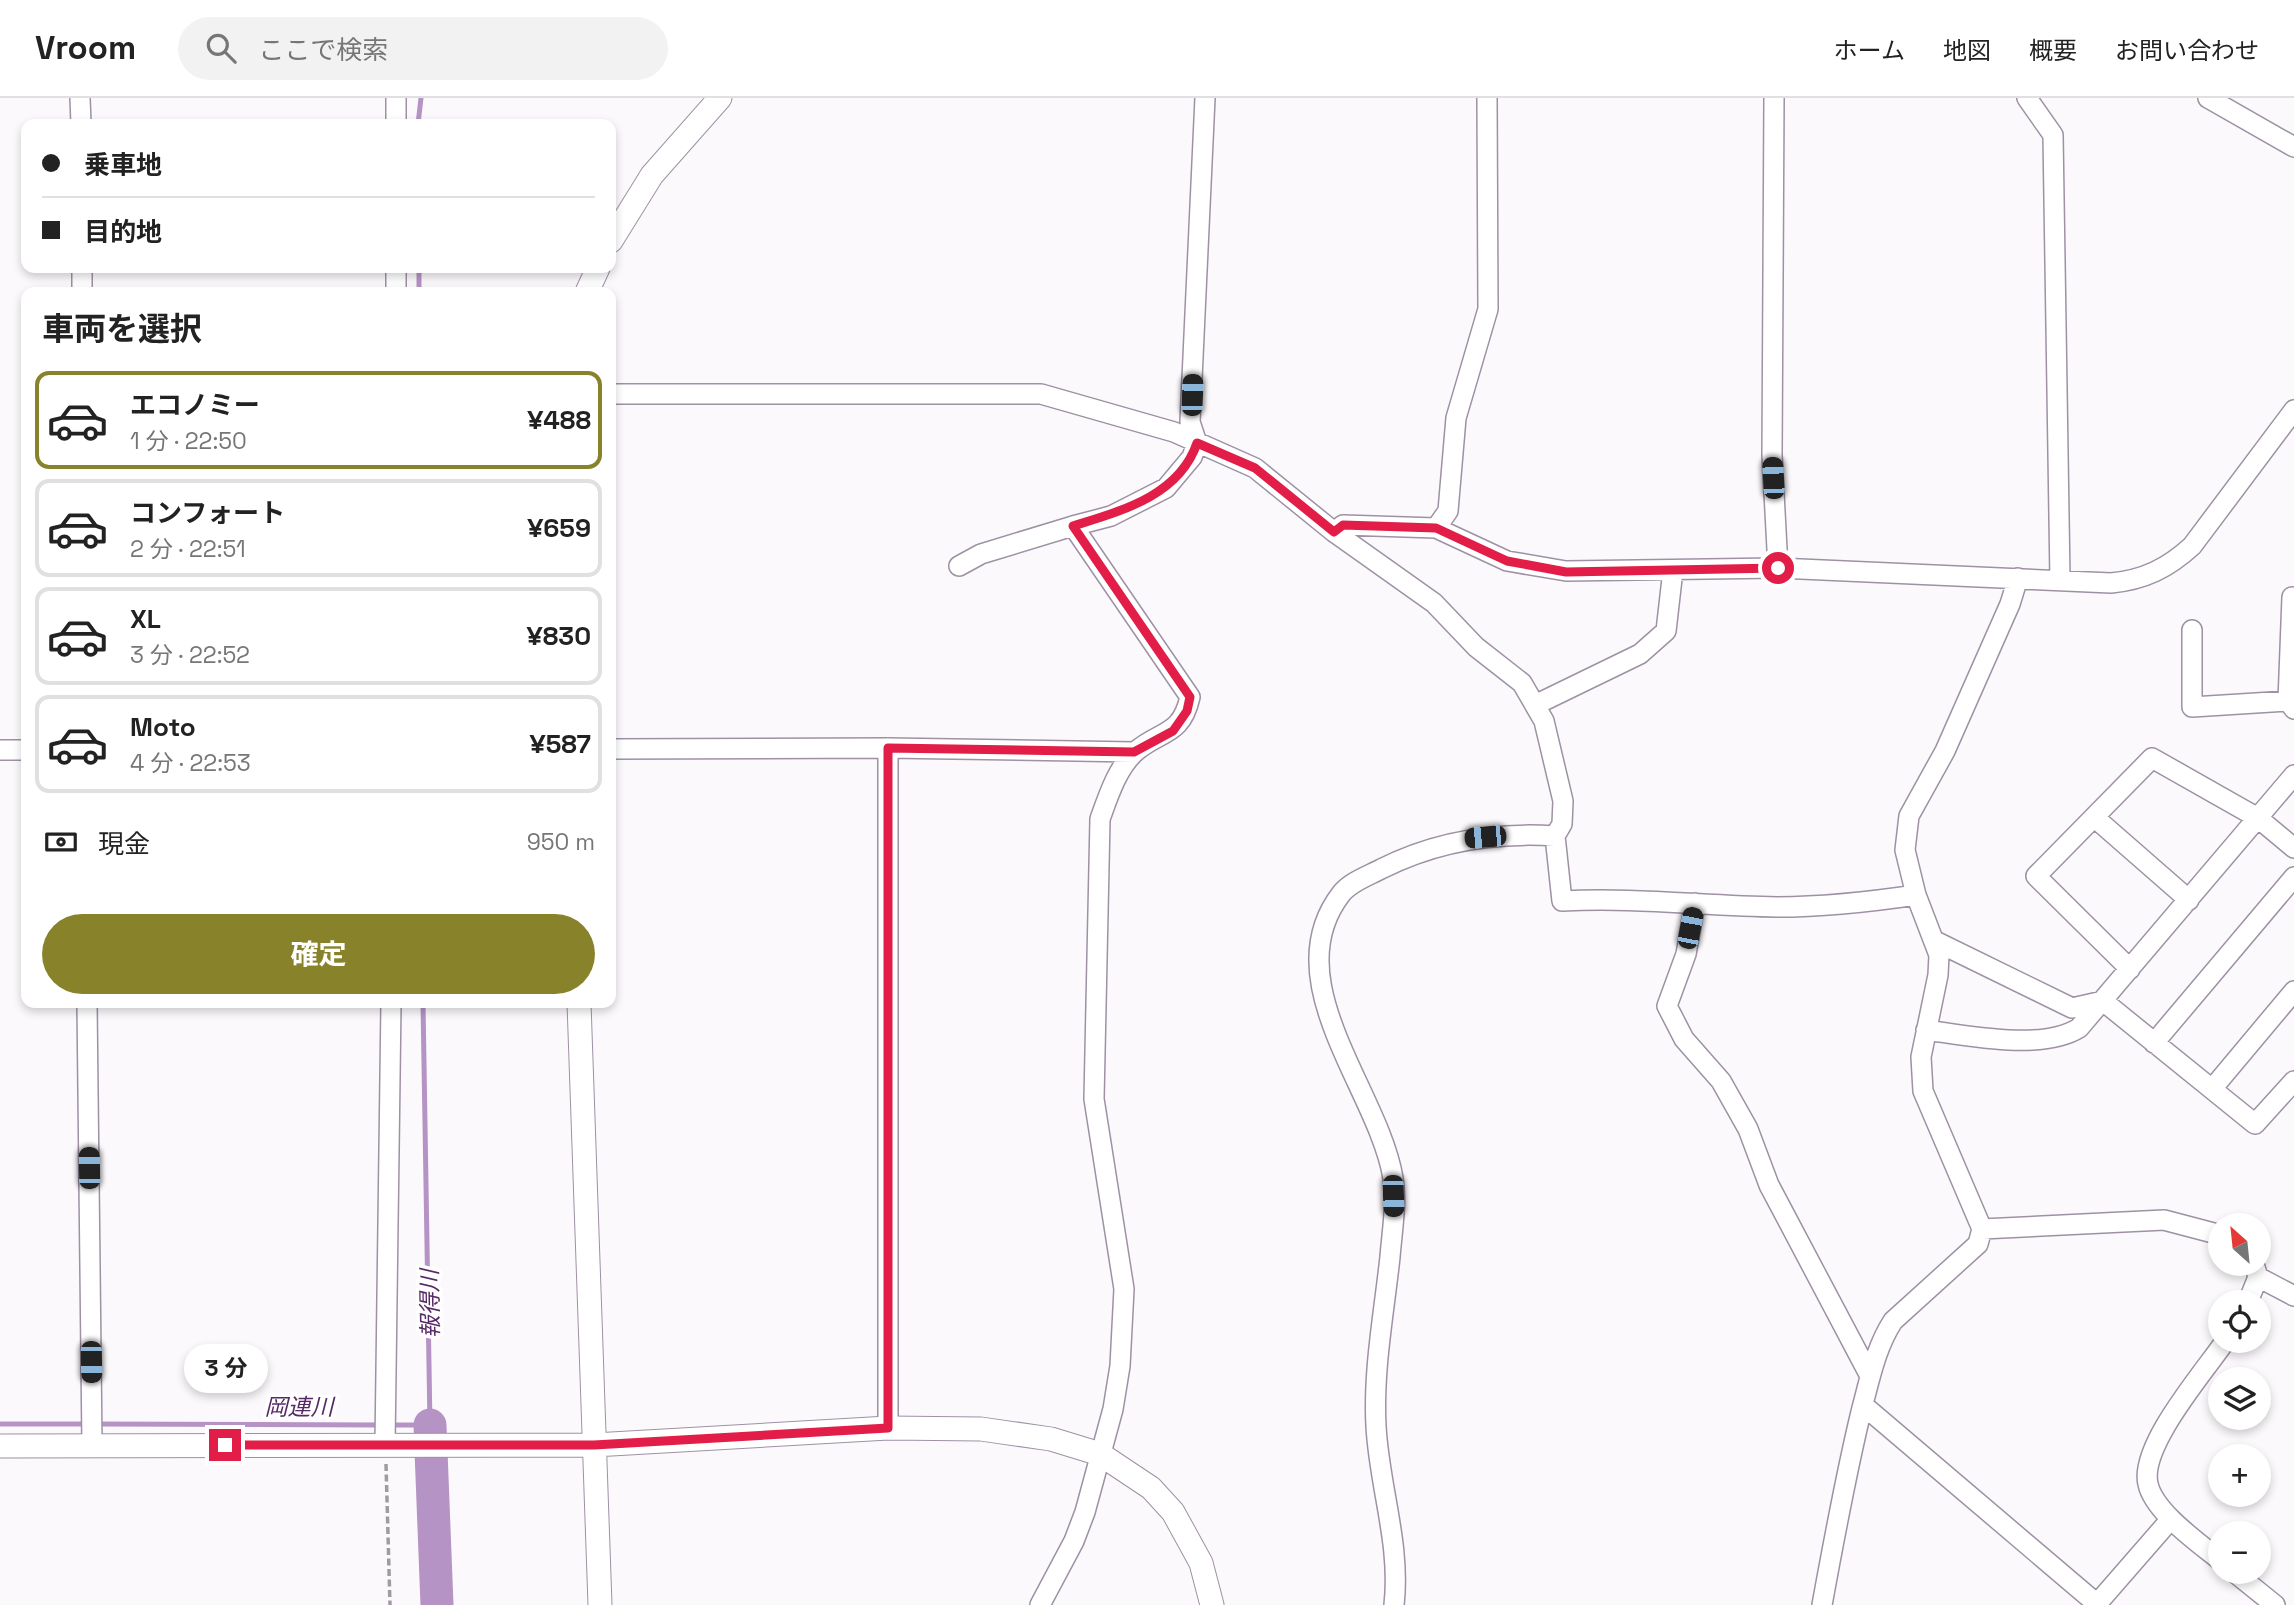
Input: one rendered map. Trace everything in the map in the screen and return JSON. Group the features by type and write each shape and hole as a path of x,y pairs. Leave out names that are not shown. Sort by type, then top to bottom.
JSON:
{"street":[{"path":"80,98 80,119"},
{"path":"396,98 396,119"},
{"path":"616,233 652,175 720,98"},
{"path":"959,566 981,554 1111,516 1167,488 1192,457 1197,443 1191,422 1205,98"},
{"path":"1436,528 1448,511 1456,418 1488,309 1487,98"},
{"path":"1774,98 1772,455 1778,568"},
{"path":"2027,98 2053,135 2060,580"},
{"path":"2208,98 2294,147"},
{"path":"616,394 1041,394 1174,432 1255,468 1334,532 1434,603 1476,647 1522,683 1544,721 1563,801 1562,824 1555,836 1562,901 1618,898 1778,906 1857,904 1916,895"},
{"path":"1334,532 1343,525 1436,528 1507,561 1566,572 1778,568 2111,583 2135,581 2172,564 2207,528 2294,410"},
{"path":"1040,1605 1074,1541 1100,1454 1121,1366 1124,1289 1094,1099 1100,819 1110,789 1134,752 1173,731 1187,711 1190,697 1073,526"},
{"path":"1535,705 1640,654 1667,631 1673,570"},
{"path":"1822,1605 1847,1467 1870,1377 1885,1333 1893,1321 1978,1244 1982,1229 1923,1091 1921,1057 1938,975 1939,955 1916,895 1905,850 1909,816 1945,751 2010,604 2018,578"},
{"path":"2192,631 2192,707 2291,705 2291,597"},
{"path":"616,749 888,748 1134,752"},
{"path":"888,748 888,1428"},
{"path":"0,750 21,750"},
{"path":"2130,969 2036,876 2152,758 2258,818 2294,848"},
{"path":"1926,1030 2039,1040 2063,1038 2079,1028 2294,775"},
{"path":"2094,817 2189,900"},
{"path":"1394,1605 1393,1542 1376,1427 1378,1373 1394,1215 1392,1178 1380,1133 1337,1041 1324,998 1322,928 1342,892 1409,855 1466,839 1522,834 1555,836"},
{"path":"2154,1042 2294,877"},
{"path":"1695,903 1686,954 1667,1006 1684,1039 1721,1081 1748,1129 1769,1185 1870,1377"},
{"path":"1935,941 2071,1008 2103,1001"},
{"path":"2212,1089 2294,991"},
{"path":"2103,1001 2255,1124 2294,1081"},
{"path":"88,1008 92,1445"},
{"path":"391,1008 392,1445"},
{"path":"579,1008 600,1605"},
{"path":"1982,1229 2164,1220 2208,1232"},
{"path":"2265,1276 2294,1296"},
{"path":"2208,1551 2170,1520 2148,1485 2149,1463 2160,1436 2217,1353"},
{"path":"1863,1405 2096,1604 2170,1520"},
{"path":"0,1446 594,1445 888,1428 981,1429 1051,1439 1100,1454 1151,1488 1173,1512 1201,1563 1212,1605"},
{"path":"2249,1584 2275,1605"}],"path":[{"path":"390,1605 392,1445"}],"waterway":[{"name":"報得川","path":"419,119 421,98"},
{"name":"報得川","path":"419,273 419,287"},
{"name":"報得川","path":"390,1425 430,1425 423,1008"},
{"name":"岡連川","path":"0,1424 86,1424"},
{"name":"岡連川","path":"96,1424 380,1425"},
{"name":"報得川","path":"430,1425 437,1605"}],"route":[{"path":"225,1445 594,1445 888,1428 888,748 1134,752 1173,731 1187,711 1190,697 1073,526 1111,516 1167,488 1192,457 1197,443 1255,468 1334,532 1343,525 1380,524 1436,528 1507,561 1566,572 1778,568"}]}
